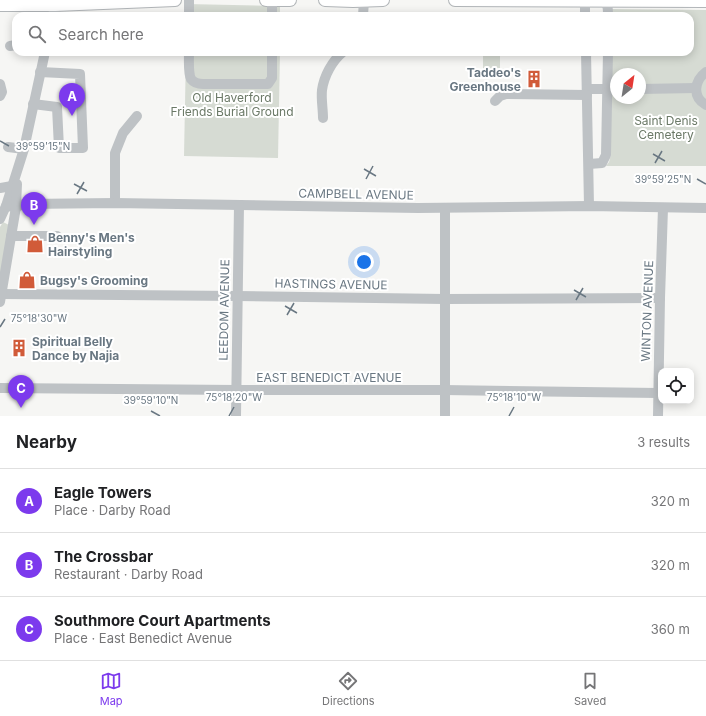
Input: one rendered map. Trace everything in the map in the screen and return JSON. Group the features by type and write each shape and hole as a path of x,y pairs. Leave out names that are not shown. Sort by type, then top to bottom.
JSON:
{"main road":[{"path":"3,3 55,5 167,0"},
{"path":"266,0 290,0"},
{"path":"325,0 383,0"},
{"path":"454,0 706,1"}],"street":[{"path":"189,0 189,12"},
{"path":"272,0 272,12"},
{"path":"363,12 364,0"},
{"path":"585,0 585,12"},
{"path":"604,0 608,6 608,12"},
{"path":"0,219 11,206 44,56"},
{"path":"189,56 191,78 194,82 199,84 268,84 272,78 272,56"},
{"path":"323,118 322,91 327,72 337,56"},
{"path":"586,56 590,206"},
{"path":"608,56 610,71"},
{"path":"33,104 57,107 60,148 83,148 80,74 40,72"},
{"path":"706,72 701,76 696,88 699,99 706,105"},
{"path":"0,84 2,92 0,96"},
{"path":"646,88 696,88"},
{"path":"495,101 500,96 506,94 587,92 610,89"},
{"path":"588,164 602,163 606,156 611,104"},
{"path":"115,203 115,153 123,133 137,116"},
{"path":"8,147 24,150"},
{"path":"1,298 11,236 12,186 18,172"},
{"path":"0,188 12,186"},
{"name":"CAMPBELL AVENUE","path":"11,206 24,204 115,203 445,208 590,206 706,208"},
{"name":"LEEDOM AVENUE","path":"236,416 239,205"},
{"path":"444,416 445,208"},
{"name":"WINTON AVENUE","path":"659,368 663,208"},
{"path":"11,236 57,236"},
{"name":"HASTINGS AVENUE","path":"1,298 237,296 444,299 660,298"},
{"name":"EAST BENEDICT AVENUE","path":"0,388 444,390 658,393"},
{"name":"WINTON AVENUE","path":"658,404 658,416"}],"green space":[{"path":"187,4 280,6 280,12 187,12"},
{"name":"Saint Denis Cemetery","path":"611,9 706,10 706,166 606,166 611,155 611,104 646,104 646,68 611,68 611,56 694,56 694,12 611,12"},
{"name":"Old Haverford Friends Burial Ground","path":"186,56 280,56 278,158 184,156"},
{"path":"483,56 500,56 500,73 483,73"},
{"path":"3,222 9,225 0,279 0,227"}],"place":[{"name":"Taddeo's Greenhouse","path":"534,79"},
{"name":"Eagle Towers","path":"72,116"},
{"name":"The Crossbar","path":"34,225"},
{"name":"Benny's Men's Hairstyling","path":"35,244"},
{"name":"Bugsy's Grooming","path":"27,280"},
{"name":"Spiritual Belly Dance by Najia","path":"19,348"},
{"name":"Southmore Court Apartments","path":"21,408"}]}
